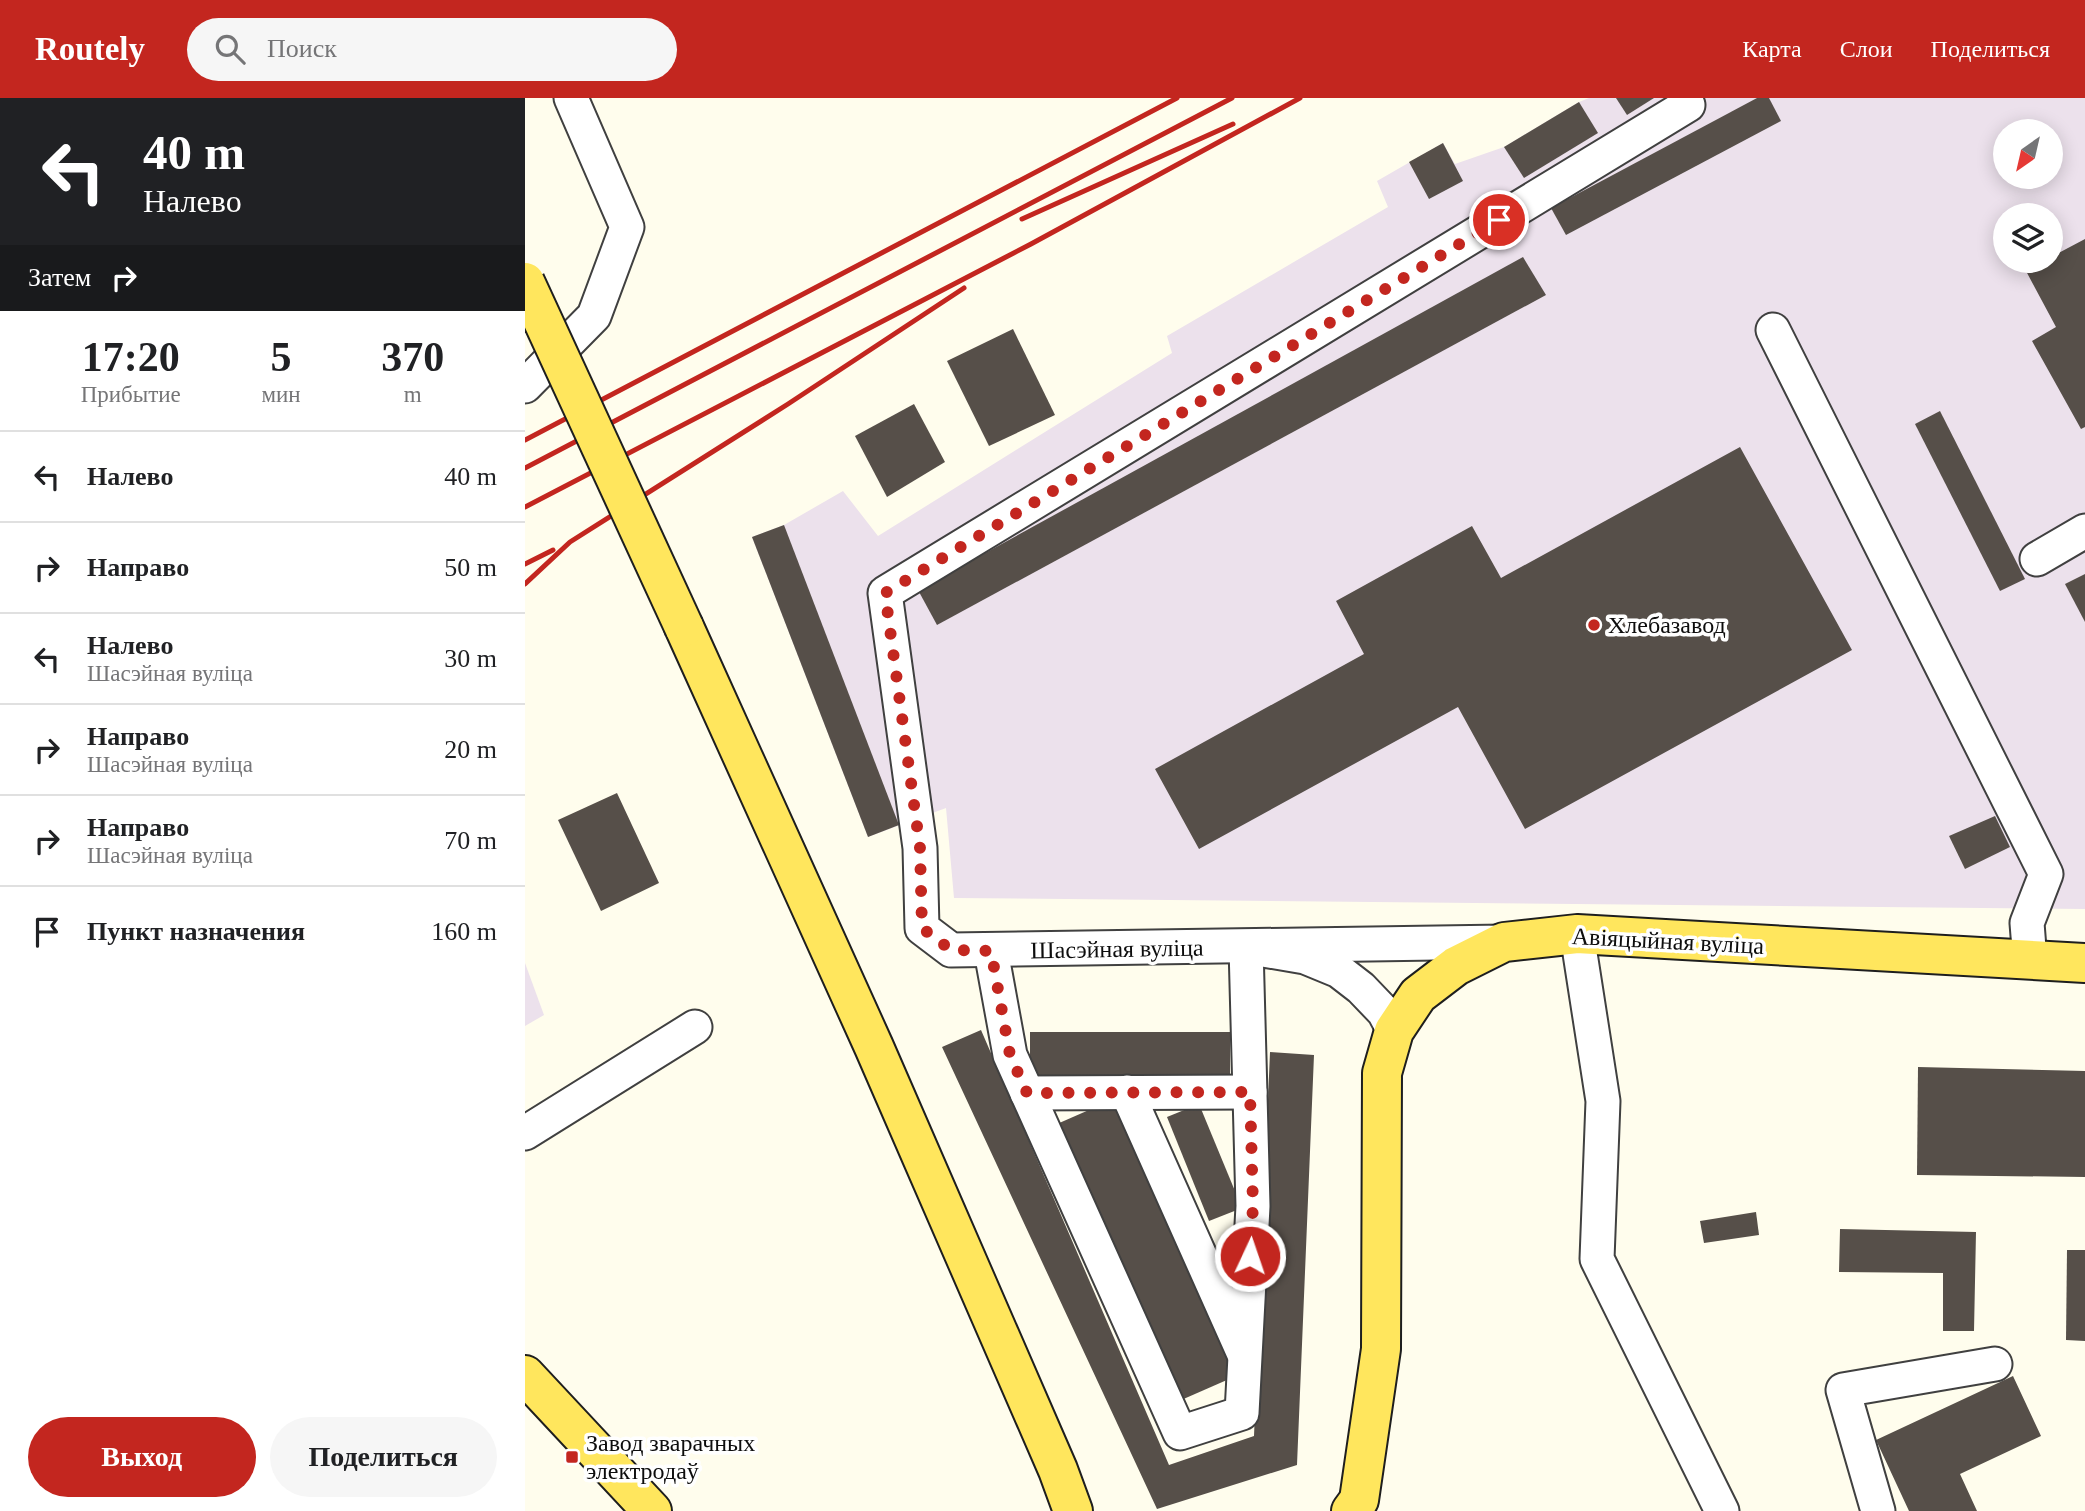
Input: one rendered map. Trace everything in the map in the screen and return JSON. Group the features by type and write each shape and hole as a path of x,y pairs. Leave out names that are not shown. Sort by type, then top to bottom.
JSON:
{"main road":[{"path":"525,282 874,1047 1058,1470 1073,1511"},
{"name":"Авіяцыйная вуліца","path":"1351,1511 1359,1500 1381,1349 1383,1073 1394,1031 1418,995 1456,966 1504,942 1577,934 2085,963"},
{"path":"525,1376 652,1511"}],"street":[{"path":"525,386 594,316 627,227 571,98"},
{"name":"Шасэйная вуліца","path":"1504,942 951,950 922,928 920,848 885,593 1688,105"},
{"path":"1773,330 2046,874 2027,923 2030,961"},
{"path":"2037,559 2085,531"},
{"path":"1577,934 1603,1101 1597,1259 1722,1511"},
{"path":"991,951 1010,1055 1180,1433 1242,1413 1253,1206 1246,947 1305,957 1339,971 1361,988 1384,1012 1394,1031"},
{"path":"525,1133 695,1027"},
{"path":"1127,1092 1245,1357"},
{"path":"1027,1093 1250,1092"},
{"path":"1878,1511 1843,1390 1995,1364"}],"shaded area":[{"path":"1589,98 2085,98 2085,909 954,898 946,808 868,837 752,537 784,525 843,491 878,536 1172,353 1167,336 1388,207 1377,181 1443,143 1455,164 1504,147"},
{"path":"525,963 544,1015 525,1026"}],"building":[{"path":"1616,98 1654,98 1627,115"},
{"path":"1757,98 1769,98 1781,121 1566,235 1551,208"},
{"path":"1579,102 1598,133 1524,178 1504,147"},
{"path":"1443,143 1463,181 1429,199 1409,162"},
{"path":"2085,239 2085,427 2081,429 2032,341 2056,327 2027,273 2063,273 2063,251"},
{"path":"1523,257 1546,295 937,625 918,590"},
{"path":"1013,329 1055,415 989,446 947,361"},
{"path":"914,404 945,462 887,497 855,436"},
{"path":"1940,411 2025,579 2000,591 1915,424"},
{"name":"Хлебазавод","path":"1740,447 1852,650 1525,829 1458,707 1199,849 1155,769 1364,654 1336,601 1472,526 1501,578"},
{"path":"784,525 899,825 868,837 752,537"},
{"path":"2085,574 2085,622 2065,584"},
{"path":"617,793 659,883 601,911 558,820"},
{"path":"1995,816 2010,847 1965,869 1949,836"},
{"path":"981,1030 1169,1465 1254,1436 1270,1052 1314,1055 1297,1465 1157,1509 942,1047"},
{"path":"1030,1032 1230,1032 1230,1076 1030,1076"},
{"path":"1918,1067 2085,1071 2085,1177 1917,1175"},
{"path":"1114,1099 1236,1376 1179,1401 1057,1124"},
{"path":"1199,1104 1242,1208 1209,1221 1167,1117"},
{"path":"1756,1212 1759,1235 1704,1243 1700,1221"},
{"path":"1840,1229 1976,1232 1974,1331 1943,1331 1943,1273 1839,1272"},
{"path":"2067,1250 2085,1250 2085,1341 2066,1340"},
{"path":"2013,1376 2041,1436 1960,1474 1977,1511 1909,1511 1876,1440"}],"railway":[{"path":"525,440 1177,98"},
{"path":"525,468 1232,98"},
{"path":"525,507 1031,244 1300,98"},
{"path":"1022,219 1233,124"},
{"path":"525,584 570,542 788,404 964,288"},
{"path":"525,564 553,550"}],"place":[{"name":"Хлебазавод","path":"1594,625"},
{"name":"Завод зварачных электродаў","path":"572,1457"}],"route":[{"path":"1250,1256 1253,1206 1250,1092 1027,1093 1010,1055 991,951 951,950 922,928 920,848 885,593 1499,220"}]}
